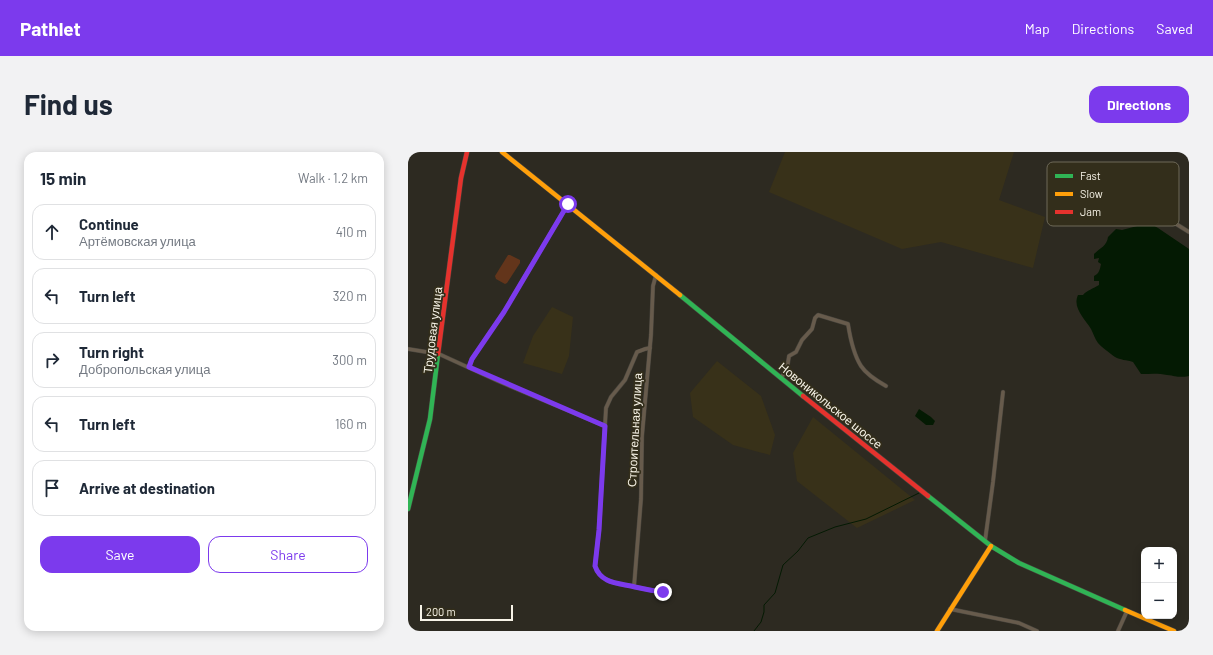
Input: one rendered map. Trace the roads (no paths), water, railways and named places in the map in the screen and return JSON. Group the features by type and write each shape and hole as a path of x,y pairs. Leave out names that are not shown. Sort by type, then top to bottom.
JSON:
{"main road":[{"name":"Трудовая улица","path":"408,509 430,419 461,178 468,152"},
{"name":"Новоникольское шоссе","path":"502,152 991,546 1019,563 1174,631"},
{"path":"937,631 950,608 991,546"}],"street":[{"path":"469,367 472,359 504,312 568,204"},
{"path":"1179,226 1189,232"},
{"name":"Строительная улица","path":"634,587 640,499 641,443 650,348 653,286 656,275"},
{"path":"781,378 787,369 789,356 796,352 802,340 812,329 815,318 818,315 848,324 850,338 861,366 873,378 886,386"},
{"path":"650,348 637,352 625,380 611,397 606,408 599,530 595,562 597,572 610,582 645,590 663,592"},
{"path":"408,349 439,354 605,426"},
{"path":"985,541 1003,392"},
{"path":"950,608 1019,623 1037,631"},
{"path":"1118,631 1127,611"}],"waterway":[{"path":"754,631 761,622 764,612 764,605 775,593 783,565 798,551 808,538 835,527 866,519 919,493"}]}
